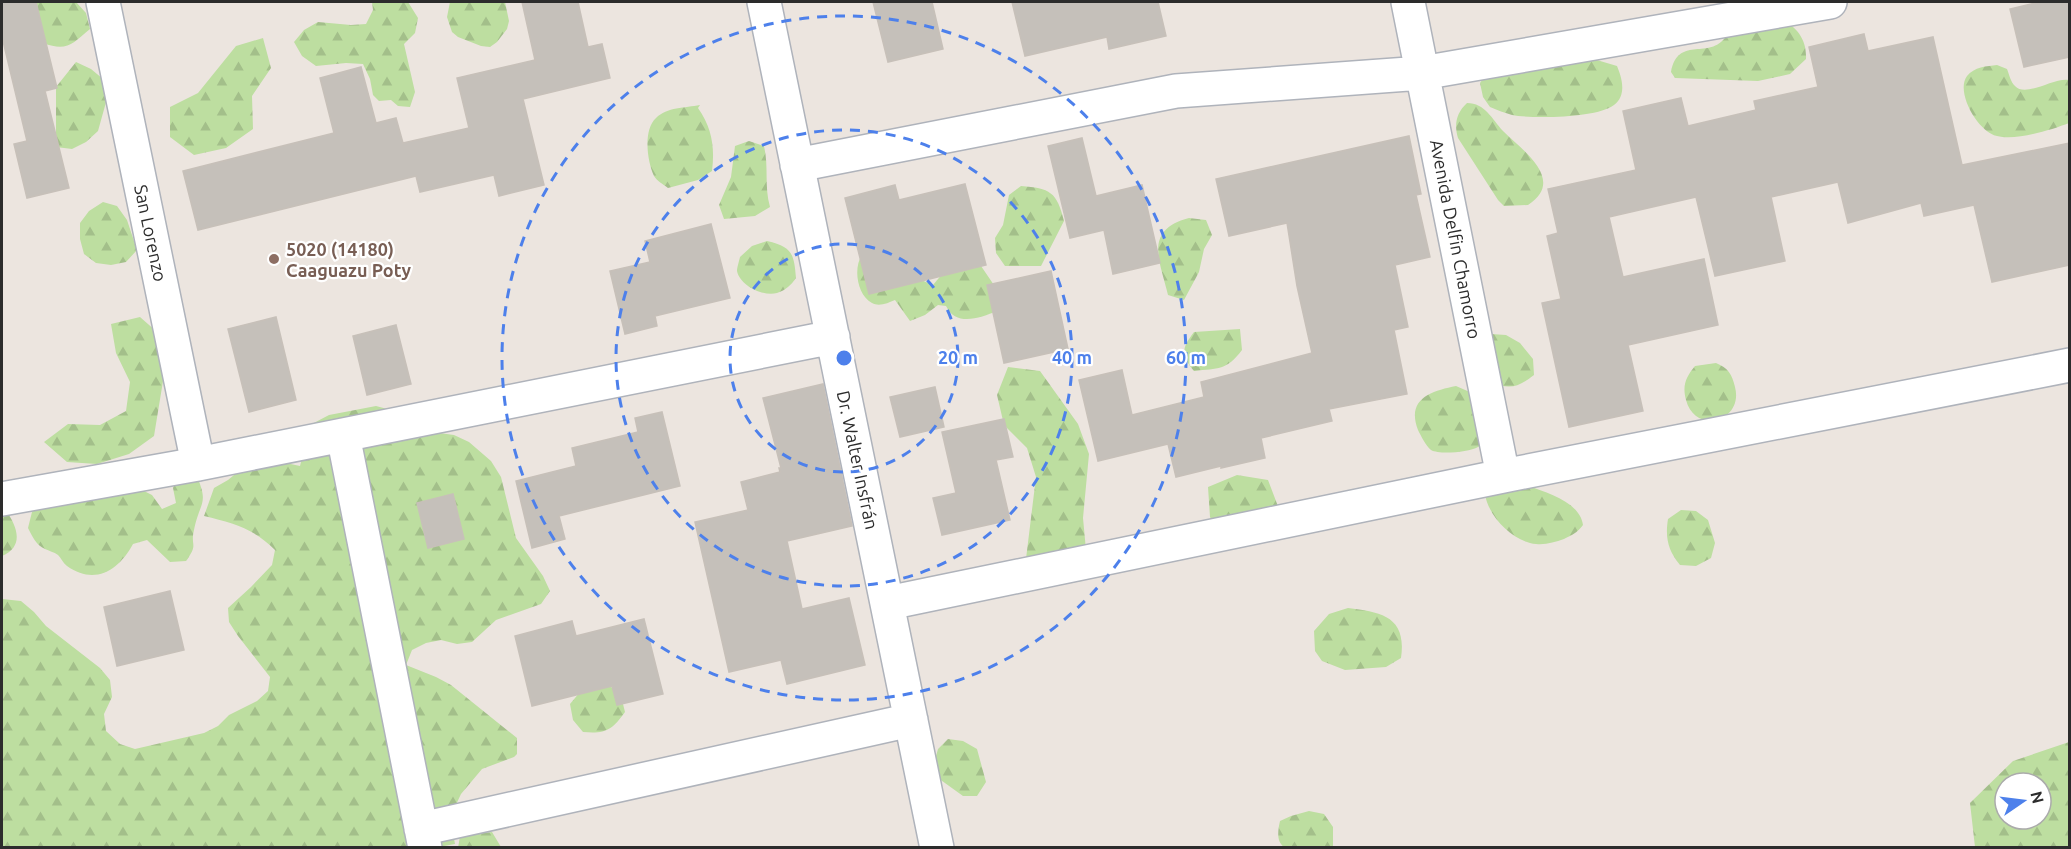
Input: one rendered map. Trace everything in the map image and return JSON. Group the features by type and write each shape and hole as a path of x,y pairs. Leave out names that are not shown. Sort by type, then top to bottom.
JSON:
{"street":[{"name":"San Lorenzo","path":"103,2 198,464"},
{"name":"Dr. Walter Insfrán","path":"764,2 936,848"},
{"name":"Avenida Delfin Chamorro","path":"1408,2 1503,476"},
{"path":"798,165 1176,91 1422,73 1830,2"},
{"path":"2,499 198,464 833,337"},
{"path":"888,603 1503,476 2070,366"},
{"path":"343,435 423,838 911,720"}],"green space":[{"path":"23,2 76,2 86,13 90,29 69,45 58,47 43,43 20,5"},
{"path":"372,2 408,2 418,18 415,33 404,44 415,92 410,107 398,106 391,100 379,101 373,95 370,79 363,64 316,66 302,56 294,42 304,30 318,22 366,24 373,10"},
{"path":"450,2 505,2 509,21 507,29 490,47 458,37 452,32 447,17"},
{"path":"1781,18 1800,35 1806,52 1806,59 1790,74 1758,81 1675,78 1671,72 1680,54 1717,45 1725,38 1730,26"},
{"path":"263,38 271,68 252,96 253,129 226,148 194,155 170,137 170,107 198,93 236,46"},
{"path":"1590,58 1617,66 1622,86 1621,96 1614,105 1606,109 1580,115 1522,116 1490,107 1483,97 1480,83 1485,76"},
{"path":"76,62 91,69 103,79 108,95 98,131 86,142 72,149 56,147 56,87"},
{"path":"1997,65 2007,69 2012,83 2020,89 2033,89 2056,81 2069,80 2069,123 2023,136 2005,137 1990,133 1970,110 1964,92 1964,83 1973,71 1981,67"},
{"path":"1467,103 1483,109 1537,165 1542,175 1543,185 1539,195 1528,205 1504,206 1458,138 1457,119"},
{"path":"700,105 698,108 707,123 711,138 712,171 698,180 668,188 655,178 652,170 648,154 649,130 660,114"},
{"path":"749,141 764,146 770,207 755,216 724,219 719,205 731,177 735,146"},
{"path":"1021,186 1039,188 1051,193 1064,221 1041,266 1005,266 996,253 995,238 1003,225 1009,195"},
{"path":"103,202 117,206 127,220 137,250 126,262 111,265 96,263 84,254 80,239 80,223 89,211"},
{"path":"1189,218 1206,220 1212,235 1204,249 1199,272 1184,300 1168,295 1158,248 1165,230"},
{"path":"767,241 782,246 790,252 796,278 786,289 772,294 759,292 748,286 737,271 740,257 752,246"},
{"path":"862,255 933,285 943,273 981,266 996,288 997,311 976,318 962,319 950,313 946,306 938,305 925,315 910,321 895,300 878,305 872,303 863,294 857,274"},
{"path":"140,317 165,339 164,375 154,436 129,454 97,464 67,462 44,442 68,424 100,425 126,411 130,382 116,353 111,324"},
{"path":"1240,329 1242,350 1231,362 1216,369 1194,371 1184,352 1194,332"},
{"path":"1491,334 1506,335 1520,343 1533,359 1534,375 1523,383 1513,386 1490,383"},
{"path":"1716,363 1724,367 1731,375 1736,399 1726,416 1717,420 1699,418 1691,411 1686,400 1687,378 1695,366"},
{"path":"1008,367 1040,371 1078,424 1089,454 1083,518 1086,550 1082,581 1052,586 1025,567 1036,477 1027,448 1004,425 997,395"},
{"path":"1456,386 1472,393 1488,437 1474,449 1435,452 1427,446 1418,430 1415,411 1423,398"},
{"path":"376,406 391,410 403,428 454,435 469,442 491,461 501,477 516,538 543,576 550,591 541,604 496,620 472,642 457,644 441,640 426,643 412,650 406,665 451,685 517,738 517,754 514,757 482,769 461,794 453,811 452,828 455,844 433,848 2,847 2,599 21,601 46,626 100,668 110,680 112,697 104,714 106,731 120,744 135,749 204,733 218,726 229,715 257,701 268,691 270,677 229,622 228,608 272,565 275,550 251,531 204,516 214,488 240,470 286,463 300,466 310,425 329,415"},
{"path":"195,472 203,497 193,535 193,548 186,561 170,562 147,540 133,544 113,568 96,575 87,575 67,566 58,555 39,545 28,528 32,512 39,499 138,488 152,495 162,509 176,503 173,488 179,474"},
{"path":"1237,475 1268,480 1279,509 1270,538 1256,545 1225,543 1210,517 1208,487"},
{"path":"1529,486 1569,504 1581,517 1583,525 1564,539 1543,544 1527,542 1511,533 1496,519 1485,494"},
{"path":"2,510 6,511 10,517 17,536 14,547 2,556"},
{"path":"1681,510 1696,511 1708,520 1715,543 1711,558 1696,566 1680,565 1668,544 1668,519"},
{"path":"1348,608 1371,612 1390,619 1400,633 1401,658 1386,667 1345,670 1322,661 1315,651 1314,631 1329,614"},
{"path":"609,685 621,696 625,712 608,730 583,732 573,720 570,704 580,692"},
{"path":"948,739 963,741 977,749 986,782 977,796 963,796 938,778 934,763 938,749"},
{"path":"2069,742 2069,847 1975,847 1970,803 1993,781 1993,831 2053,831 2053,771 2003,771 2013,761"},
{"path":"1309,811 1324,814 1333,827 1333,846 1331,848 1284,847 1281,845 1278,832 1280,821"},
{"path":"492,832 501,847 458,848 460,836"}],"building":[{"path":"2,2 36,2 57,88 45,91 69,188 27,198 14,144 27,141 2,37"},
{"path":"522,2 578,2 588,47 602,44 610,78 523,99 544,185 499,196 494,175 420,192 416,176 198,230 183,171 334,133 320,78 361,67 376,123 396,118 403,143 469,128 457,78 535,60"},
{"path":"873,2 932,2 943,49 888,62"},
{"path":"1012,2 1158,2 1166,36 1109,49 1107,37 1025,56"},
{"path":"2039,2 2070,2 2070,57 2024,67 2010,9"},
{"path":"1864,34 1868,51 1933,37 1962,165 2070,143 2070,265 1992,282 1974,205 1924,216 1921,203 1848,223 1838,182 1771,197 1785,261 1715,276 1696,197 1609,217 1623,277 1704,259 1718,325 1628,345 1643,411 1569,427 1542,303 1561,299 1547,236 1558,233 1548,189 1636,170 1623,111 1681,98 1688,126 1756,110 1754,101 1818,87 1809,47"},
{"path":"1409,136 1421,194 1416,195 1430,257 1395,265 1408,327 1394,330 1407,394 1329,409 1332,421 1261,438 1265,458 1221,468 1221,466 1176,477 1168,444 1098,461 1079,380 1122,370 1132,415 1204,397 1201,382 1312,353 1297,286 1287,223 1229,236 1216,179"},
{"path":"1082,138 1096,196 1142,185 1160,263 1113,274 1104,230 1070,238 1048,146"},
{"path":"965,184 986,265 869,294 845,198 895,185 899,200"},
{"path":"711,224 730,298 655,316 657,326 625,334 610,271 650,262 645,241"},
{"path":"1051,271 1068,349 1004,363 987,285"},
{"path":"276,317 296,400 249,412 228,329"},
{"path":"396,325 411,384 367,395 353,336"},
{"path":"823,384 852,526 787,541 802,609 849,598 865,665 787,684 781,660 729,672 695,522 748,510 741,482 780,472 779,468 781,468 763,398"},
{"path":"935,387 944,427 900,437 890,397"},
{"path":"662,412 680,486 559,516 565,539 532,548 516,481 576,466 572,448 638,432 635,418"},
{"path":"1004,419 1013,457 996,460 1010,520 942,535 933,498 956,493 942,432"},
{"path":"453,494 464,539 428,548 417,503"},
{"path":"170,591 184,650 117,666 104,607"},
{"path":"644,619 663,694 617,705 612,686 532,706 515,636 572,621 576,636"}],"place":[{"name":"5020 (14180) Caaguazu Poty","path":"274,259"}]}
